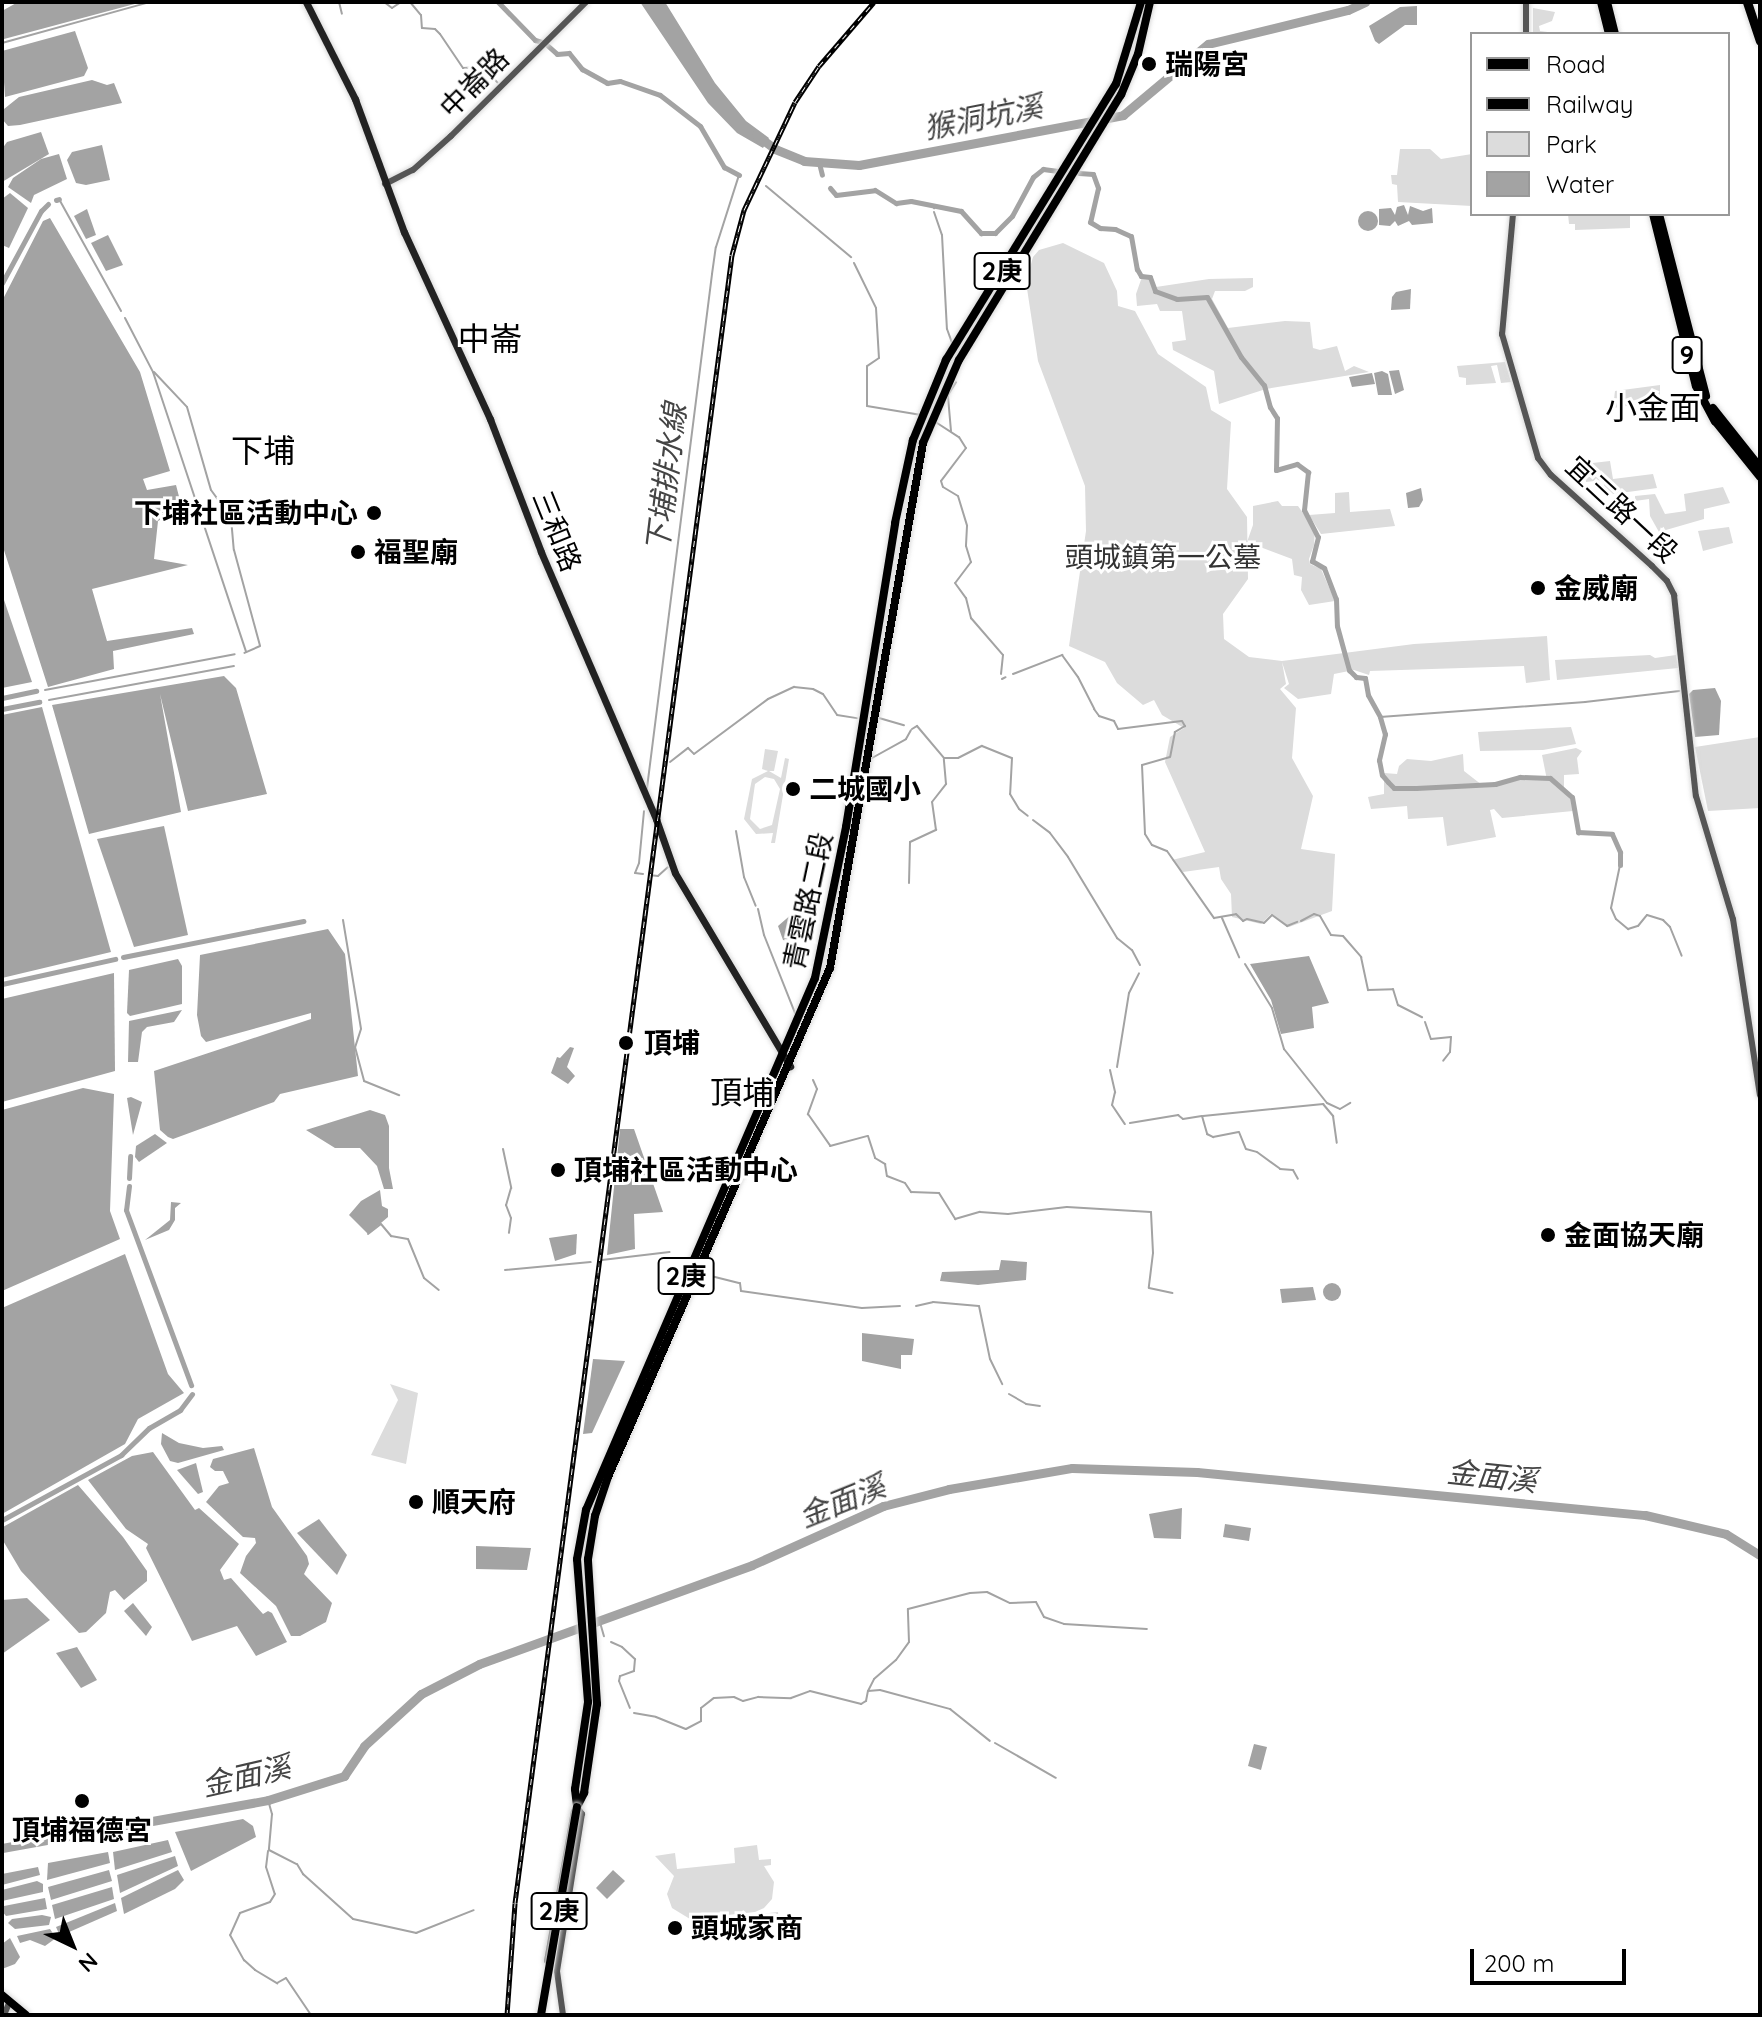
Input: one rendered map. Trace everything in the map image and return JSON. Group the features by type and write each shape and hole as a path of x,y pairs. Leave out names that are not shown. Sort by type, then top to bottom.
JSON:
{"highway":[{"path":"1747,2 1760,41"}],"main road":[{"name":"三和路","path":"306,2 351,88 385,184 490,419 530,526 656,819 675,873 790,1066"},
{"name":"青雲路二段","path":"587,1610 589,1542 608,1477 790,1066 835,948 847,827 905,466 919,421 946,360 1108,99 1124,65 1141,2"},
{"name":"青雲路二段","path":"587,1610 578,1544 590,1499 783,1054 824,948 907,519 929,425 959,360 1121,95 1138,54 1150,2"},
{"path":"1604,2 1612,32"},
{"name":"9","path":"1654,216 1696,386 1715,421 1760,477"},
{"name":"9","path":"1660,216 1704,391 1711,406 1760,467"},
{"name":"2庚","path":"577,1807 584,1793 597,1704 594,1640 587,1610"},
{"name":"2庚","path":"541,2015 577,1807 575,1789 588,1702 587,1610"},
{"path":"4,1997 26,2015"}],"street":[{"name":"中崙路","path":"385,184 413,170 451,136 586,2"},
{"path":"1526,2 1526,32"},
{"name":"宜三路一段","path":"1513,216 1502,334 1534,449 1551,475 1652,566 1672,588 1696,796 1726,886 1760,1095"},
{"path":"563,2015 557,1971 582,1814 577,1807"},
{"path":"4,1997 4,2015"}],"green space":[{"path":"1533,8 1555,12 1552,21 1539,26 1540,31 1548,32 1533,32"},
{"path":"1400,149 1430,149 1441,159 1470,154 1470,206 1398,202 1397,185 1392,184 1391,175 1397,175"},
{"path":"1568,216 1630,216 1630,228 1575,230 1575,224 1569,224"},
{"name":"頭城鎮第一公墓","path":"1063,243 1104,263 1117,291 1118,306 1135,311 1158,354 1206,387 1211,410 1231,422 1227,489 1247,517 1248,579 1223,614 1224,639 1249,657 1282,661 1414,644 1547,636 1550,680 1526,683 1524,666 1370,671 1369,675 1354,670 1334,674 1331,694 1298,699 1284,688 1289,684 1282,662 1286,684 1280,689 1296,708 1292,758 1313,796 1301,849 1335,854 1332,911 1289,927 1271,914 1261,924 1232,917 1231,894 1221,879 1219,867 1183,872 1172,860 1205,852 1165,762 1170,737 1184,728 1162,715 1154,700 1143,705 1117,683 1105,662 1069,646 1086,531 1085,486 1038,361 1026,282 1033,257 1039,250"},
{"path":"1143,274 1156,287 1209,279 1253,278 1253,287 1245,291 1215,291 1212,299 1228,328 1285,321 1310,322 1313,348 1320,350 1337,346 1345,371 1354,366 1369,372 1266,389 1219,404 1214,371 1173,350 1172,342 1186,340 1182,311 1160,311 1157,304 1137,306 1136,294"},
{"path":"1505,362 1511,382 1501,383 1497,365 1491,366 1496,383 1466,385 1466,378 1459,377 1457,366"},
{"path":"1660,385 1660,401 1613,408 1615,391"},
{"path":"1610,461 1613,479 1653,474 1657,488 1606,495 1603,480 1586,482 1584,464"},
{"path":"1723,487 1730,503 1704,509 1704,519 1659,532 1650,516 1649,499 1635,501 1635,496 1655,494 1665,514 1686,511 1684,494"},
{"path":"1349,492 1350,512 1390,509 1395,526 1321,534 1309,515 1335,513 1335,493"},
{"path":"1278,501 1282,506 1298,506 1315,530 1310,564 1321,569 1335,601 1309,605 1301,590 1302,577 1294,575 1292,559 1247,542 1253,525 1253,506"},
{"path":"1729,527 1733,543 1703,551 1698,531"},
{"path":"1650,655 1655,658 1676,655 1678,668 1557,680 1555,660"},
{"path":"1571,727 1576,744 1543,750 1480,751 1478,732"},
{"path":"1760,737 1760,808 1708,811 1695,747"},
{"path":"1576,748 1582,751 1577,758 1579,774 1564,775 1564,791 1571,800 1573,811 1502,818 1494,809 1490,810 1496,837 1447,846 1443,817 1408,819 1407,806 1371,809 1368,797 1384,794 1384,773 1397,774 1399,766 1407,759 1431,761 1463,754 1464,771 1482,785 1498,785 1521,779 1547,780 1542,755"},
{"path":"765,749 778,751 774,771 769,771 781,778 785,758 789,759 775,843 771,843 773,833 756,834 744,819 752,779 768,771 762,769","holes":["765,777 774,779 780,789 772,825 760,829 750,819 755,784"]},
{"path":"390,1384 418,1393 406,1464 371,1455 398,1400"},
{"path":"757,1845 759,1860 771,1859 771,1865 764,1866 774,1882 772,1899 764,1908 755,1912 690,1919 672,1908 667,1894 674,1876 655,1856 675,1853 677,1869 735,1863 734,1848"},
{"path":"778,1912 779,1925 766,1927 766,1934 752,1935 749,1915"},
{"path":"748,1915 750,1936 720,1939 719,1918"}],"water":[{"path":"18,2 142,2 4,39 2,11"},
{"path":"640,2 665,2 715,83 746,121 769,138 763,148 737,133 708,103"},
{"path":"1417,6 1417,25 1405,25 1379,44 1375,41 1369,26 1400,7"},
{"path":"75,31 88,68 84,76 5,97 2,51"},
{"path":"92,80 107,85 114,83 122,103 20,125 8,126 2,119 4,109 19,97"},
{"path":"41,132 49,154 2,182 2,149 7,142"},
{"path":"102,145 110,180 86,185 76,183 67,160 72,152"},
{"path":"59,154 67,179 34,195 31,203 8,187 13,178 41,159"},
{"path":"10,193 28,208 9,248 2,245 2,199"},
{"path":"1404,205 1408,215 1410,206 1423,211 1432,208 1433,223 1412,225 1409,221 1398,226 1395,221 1390,226 1379,225 1379,209 1391,208 1395,215 1397,207"},
{"path":"87,209 96,235 86,239 74,216"},
{"path":"1368,211 1375,214 1378,221 1375,228 1368,231 1361,228 1358,221 1361,214"},
{"path":"50,218 140,372 170,471 143,479 147,490 176,485 182,508 158,521 154,559 188,565 92,589 107,641 192,628 194,634 113,651 114,669 48,687 2,544 2,301 43,221"},
{"path":"108,235 123,265 106,271 91,243"},
{"path":"1411,289 1410,309 1391,310 1392,297 1396,292"},
{"path":"1399,370 1404,390 1395,394 1389,371"},
{"path":"1382,371 1388,374 1392,395 1378,395 1374,373"},
{"path":"1372,373 1375,384 1352,387 1349,377"},
{"path":"1421,488 1423,500 1419,507 1408,508 1406,493"},
{"path":"2,594 32,682 2,688"},
{"path":"224,676 236,688 267,794 188,811 160,694 181,812 89,834 52,705"},
{"path":"1715,688 1721,701 1719,735 1695,737 1689,694 1693,690"},
{"path":"42,707 111,952 2,978 2,715"},
{"path":"164,826 188,935 134,947 97,839"},
{"path":"793,913 797,915 792,920 798,930 787,941 783,940 778,926"},
{"path":"328,929 345,954 358,1076 280,1094 274,1102 173,1139 168,1137 160,1130 154,1071 311,1019 311,1013 206,1042 201,1036 197,1015 200,955"},
{"path":"1309,956 1329,1003 1312,1007 1314,1028 1281,1034 1271,1000 1250,964"},
{"path":"178,959 182,966 182,1004 130,1016 127,1013 129,970"},
{"path":"114,973 115,1071 2,1102 2,999"},
{"path":"182,1010 174,1022 147,1027 142,1032 138,1062 128,1062 129,1021"},
{"path":"570,1047 574,1048 567,1067 575,1076 568,1084 551,1073 557,1057 560,1058"},
{"path":"83,1088 114,1094 110,1211 120,1239 2,1291 2,1110"},
{"path":"127,1098 142,1102 133,1135"},
{"path":"370,1110 385,1115 389,1126 389,1168 393,1189 384,1189 377,1166 360,1148 335,1148 306,1130"},
{"path":"620,1129 634,1129 663,1212 634,1214 635,1249 607,1255"},
{"path":"155,1134 167,1143 139,1162 135,1157 136,1146"},
{"path":"380,1190 382,1206 388,1209 388,1217 368,1234 349,1215 361,1201"},
{"path":"171,1202 181,1203 175,1208 175,1220 169,1230 145,1240 170,1220"},
{"path":"577,1234 576,1254 555,1261 549,1238"},
{"path":"125,1254 168,1374 184,1393 138,1419 125,1444 2,1514 2,1308"},
{"path":"1001,1260 1027,1262 1026,1280 978,1285 940,1281 942,1272 999,1270"},
{"path":"1332,1283 1341,1292 1332,1301 1323,1292"},
{"path":"1313,1287 1316,1300 1282,1303 1280,1289"},
{"path":"862,1333 914,1339 912,1355 901,1355 901,1369 862,1361"},
{"path":"593,1359 625,1361 592,1433 583,1434"},
{"path":"162,1433 179,1443 203,1448 222,1446 224,1450 178,1463 170,1461 161,1444"},
{"path":"254,1448 272,1507 307,1556 309,1564 304,1574 332,1603 326,1622 300,1636 291,1636 276,1606 240,1573 246,1556 256,1543 255,1538 243,1537 206,1502 219,1486 229,1483 223,1471 210,1467 213,1459"},
{"path":"153,1452 195,1510 199,1508 239,1544 220,1570 224,1580 231,1578 263,1614 268,1611 272,1613 287,1642 256,1656 237,1626 192,1641 146,1548 148,1544 126,1529 88,1480 132,1456"},
{"path":"196,1463 203,1492 198,1494 177,1470"},
{"path":"78,1485 123,1537 147,1571 147,1581 124,1600 115,1590 110,1592 106,1613 86,1632 79,1633 21,1571 2,1539 3,1527"},
{"path":"1182,1508 1181,1539 1154,1538 1149,1514"},
{"path":"319,1519 347,1555 337,1575 297,1533"},
{"path":"1225,1524 1251,1528 1249,1541 1223,1537"},
{"path":"476,1546 531,1548 527,1570 476,1569"},
{"path":"27,1598 50,1620 2,1654 2,1600"},
{"path":"133,1603 152,1627 146,1636 124,1611"},
{"path":"77,1647 97,1680 81,1688 56,1653"},
{"path":"1254,1744 1267,1747 1261,1770 1248,1766"},
{"path":"243,1819 253,1826 256,1837 191,1871 175,1832"},
{"path":"168,1840 172,1852 115,1870 113,1852"},
{"path":"108,1852 110,1863 47,1880 48,1863"},
{"path":"175,1856 178,1866 120,1893 117,1875"},
{"path":"38,1867 40,1875 2,1885 2,1874"},
{"path":"109,1870 112,1881 51,1900 48,1887"},
{"path":"178,1870 184,1880 175,1889 124,1914 121,1898"},
{"path":"613,1870 625,1881 607,1899 596,1888"},
{"path":"37,1881 43,1884 43,1892 2,1901 2,1890"},
{"path":"112,1887 114,1899 55,1919 52,1905"},
{"path":"45,1898 47,1909 6,1916 2,1911 4,1906"},
{"path":"115,1903 117,1911 60,1936 56,1927"},
{"path":"42,1915 51,1917 49,1925 15,1929 8,1923 12,1919"},
{"path":"50,1929 56,1938 45,1946 30,1940 20,1943 17,1936"},
{"path":"10,1938 20,1957 15,1964 2,1969 2,1944"}],"waterway":[{"path":"2,43 150,2"},
{"path":"339,2 342,14"},
{"path":"384,2 392,8 401,2"},
{"path":"410,2 421,15 422,28 435,29 463,68 483,67 497,82"},
{"path":"498,2 535,40 542,42"},
{"name":"猴洞坑溪","path":"756,135 775,149 804,161 859,165 1123,115 1208,44 1348,10 1365,2"},
{"path":"547,45 557,54 569,53 582,69 607,83 620,81 660,95 700,126 724,167 739,175"},
{"path":"819,163 822,175"},
{"path":"830,188 836,195 875,190 896,203 911,201 961,211 981,233 995,233 1012,216 1033,177 1043,169 1058,171"},
{"path":"1079,173 1093,174 1098,188 1090,222 1100,228 1115,229 1131,236 1137,269 1141,276 1150,277 1155,291 1177,299 1207,297 1241,357 1264,385 1270,407 1277,418 1276,470 1297,464 1308,472 1304,510 1318,537 1312,561 1324,568 1336,599 1337,626 1349,670 1356,677 1365,678 1368,695 1380,717 1385,734 1379,760 1382,775 1394,788 1495,784 1520,777 1550,778 1572,797 1578,832 1612,834 1620,852 1620,865"},
{"name":"下埔排水線","path":"647,788 716,247 739,175"},
{"path":"766,186 851,257"},
{"path":"59,199 121,311"},
{"path":"2,283 41,211 48,204"},
{"path":"934,212 942,235 947,329 952,343"},
{"path":"854,263 876,308 879,358 867,366 867,406 921,415"},
{"path":"125,318 153,372 246,652"},
{"path":"154,372 187,407 211,490 231,518 234,550 260,646 244,653"},
{"path":"951,431 948,395 956,382"},
{"path":"934,421 959,437 966,448 941,481 943,487 958,496 967,526 966,546 971,562 955,583 966,598 971,618 1003,655 1001,674"},
{"path":"45,690 235,654"},
{"path":"1013,674 1062,655 1099,716 1114,721 1118,729 1182,721 1185,726 1175,732 1170,757 1142,765 1145,834 1152,845 1167,851 1214,918 1236,914 1243,921 1264,923 1272,915 1287,926 1297,922"},
{"path":"49,700 234,666"},
{"path":"1002,679 1006,677"},
{"path":"670,762 688,748 694,754 768,699 794,687 813,689 823,694 837,715 857,718"},
{"path":"2,698 36,691"},
{"path":"1380,717 1585,702 1679,691"},
{"path":"2,709 39,702"},
{"path":"879,718 904,725"},
{"path":"912,729 917,726 944,758 958,758 982,746 1012,758 1010,794 1019,809 1028,816"},
{"path":"872,758 906,739 911,730"},
{"path":"909,883 910,842 936,830 932,802 946,784 944,759"},
{"name":"下埔排水線","path":"643,874 635,873 639,863 644,811"},
{"path":"1033,820 1050,833 1068,857 1117,938 1132,950 1140,965"},
{"path":"736,831 744,877 756,906"},
{"path":"1620,865 1611,908 1616,919 1628,929 1638,926 1647,915 1663,920 1670,927 1682,956"},
{"name":"下埔排水線","path":"649,875 658,876 668,867"},
{"path":"758,909 764,935 795,1013"},
{"path":"1301,921 1314,914 1320,916 1331,935 1343,936 1361,957 1368,990 1393,989 1398,1005 1422,1017"},
{"path":"1222,918 1239,957"},
{"path":"343,920 361,1029 355,1047 364,1081 399,1095"},
{"path":"123,957 303,921"},
{"path":"2,984 115,959"},
{"path":"1245,964 1272,1008 1284,1049 1327,1103 1340,1109 1350,1103"},
{"path":"1117,1067 1129,993 1139,973"},
{"path":"1425,1022 1431,1039 1451,1037 1450,1052 1443,1061"},
{"path":"1110,1070 1115,1092 1112,1105 1125,1124"},
{"path":"813,1080 817,1089 808,1114 830,1146 868,1136 875,1158 885,1164 887,1176 905,1183 911,1192 939,1193 955,1219 980,1212 1008,1214 1067,1207 1151,1212 1153,1253 1149,1288 1172,1293"},
{"path":"1203,1116 1323,1104 1333,1116 1337,1143"},
{"path":"1130,1123 1178,1115 1183,1119 1202,1116 1207,1134 1213,1137 1239,1132 1246,1149 1257,1152 1280,1169 1293,1170 1298,1179"},
{"path":"503,1149 511,1188 506,1205 511,1218 509,1233"},
{"path":"129,1178 130,1156"},
{"path":"129,1186 126,1210 191,1385"},
{"path":"368,1234 381,1224 391,1236 408,1239 424,1278 439,1290"},
{"path":"602,1260 670,1252"},
{"path":"505,1270 591,1262"},
{"path":"703,1274 740,1283 741,1291 862,1308 900,1306"},
{"path":"916,1306 933,1302 979,1306 990,1359 1002,1384"},
{"path":"2,1520 121,1455 149,1428 180,1410 192,1394"},
{"path":"1009,1394 1026,1404 1040,1406"},
{"name":"金面溪","path":"2,1848 268,1800 344,1776 364,1746 421,1694 479,1664 752,1565 883,1506 949,1489 1072,1468 1197,1472 1645,1515 1726,1534 1760,1555"},
{"path":"868,1691 874,1679 896,1660 909,1642 908,1609 970,1593 987,1592 1010,1603 1036,1602 1044,1617 1064,1624 1147,1629"},
{"path":"599,1619 604,1636"},
{"path":"611,1642 635,1659 634,1671 620,1676 619,1681 630,1708"},
{"path":"634,1713 656,1717 686,1729 701,1721 701,1708 714,1698 734,1697 743,1701 758,1697 791,1698 810,1691 861,1704 866,1701 868,1691 880,1690 950,1709 990,1741"},
{"path":"995,1743 1056,1778"},
{"path":"268,1800 272,1814 269,1850 297,1864 303,1874 353,1919 416,1933 474,1910"},
{"path":"268,1851 266,1867 275,1894 270,1902 240,1913 230,1935 244,1960 255,1970 277,1983 286,1978 311,2015"}],"railway":[{"path":"507,2015 515,1903 732,255 744,210 795,102 819,66 874,2"}],"place":[{"name":"瑞陽宮","path":"1149,64"},
{"name":"下埔社區活動中心","path":"374,513"},
{"name":"福聖廟","path":"358,552"},
{"name":"金威廟","path":"1538,588"},
{"name":"二城國小","path":"793,789"},
{"name":"頂埔","path":"626,1043"},
{"name":"頂埔社區活動中心","path":"558,1170"},
{"name":"金面協天廟","path":"1548,1235"},
{"name":"順天府","path":"416,1502"},
{"name":"頂埔福德宮","path":"82,1801"},
{"name":"頭城家商","path":"675,1928"}],"district":[{"name":"中崙","path":"490,338"},
{"name":"小金面","path":"1653,407"},
{"name":"下埔","path":"263,450"},
{"name":"頂埔","path":"742,1092"}]}
